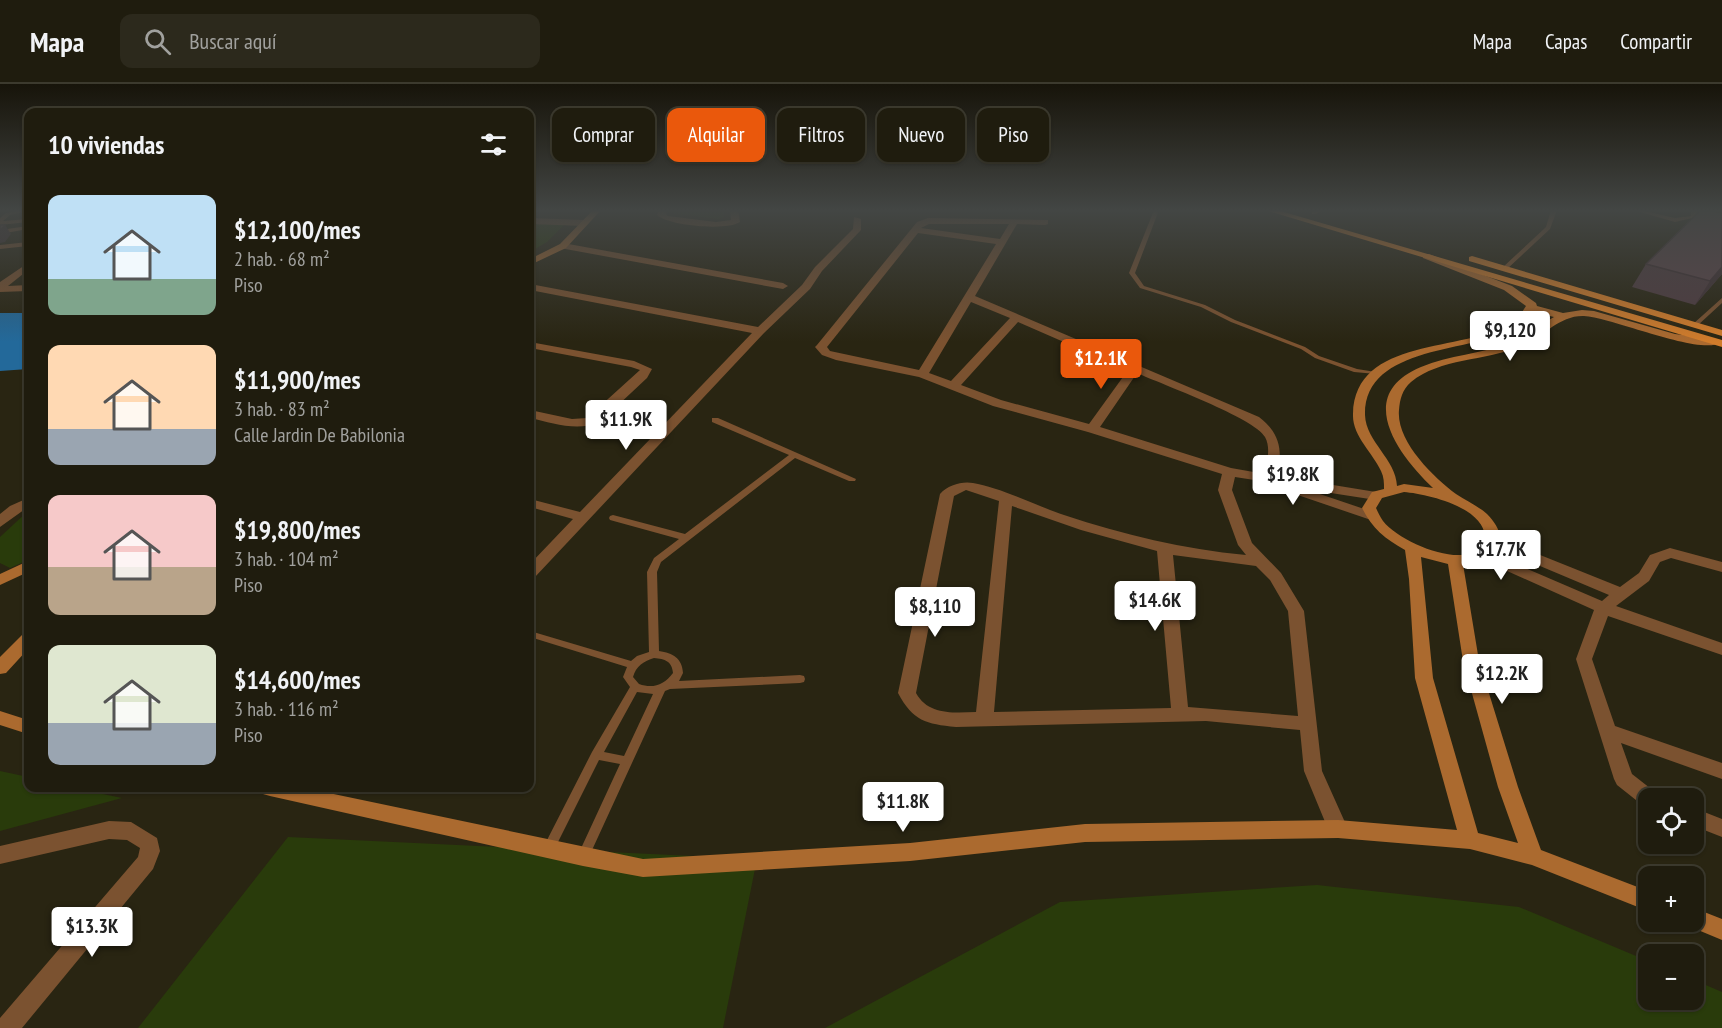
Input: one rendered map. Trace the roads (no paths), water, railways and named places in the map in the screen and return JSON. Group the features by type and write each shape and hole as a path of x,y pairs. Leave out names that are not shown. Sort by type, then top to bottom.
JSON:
{"main road":[{"path":"1419,254 1720,340"},
{"path":"1456,254 1695,325 1720,340"}],"street":[{"path":"607,254 783,286"},
{"path":"534,569 760,331 806,287 818,269 833,254"},
{"path":"896,254 821,347 826,353 840,358 922,374 997,403 1092,429 1229,472 1376,496"},
{"path":"922,374 996,254"},
{"path":"1391,489 1389,473 1374,451 1359,416 1360,400 1374,373 1404,357 1483,337 1515,325 1532,306 1508,288 1426,256"},
{"path":"0,288 24,269"},
{"path":"0,288 24,288"},
{"path":"534,288 760,331"},
{"path":"969,297 1256,420 1269,430 1276,445 1271,480"},
{"path":"1530,308 1549,311 1560,316"},
{"path":"1451,497 1411,458 1395,432 1391,412 1395,395 1402,382 1424,370 1461,358 1515,346 1541,331 1560,316 1582,313 1608,316 1674,337 1720,340"},
{"path":"954,386 1016,318"},
{"path":"534,346 634,364 646,369 643,376 596,419 572,423 534,415"},
{"path":"1092,429 1135,368"},
{"path":"1374,373 1402,382"},
{"path":"1229,472 1225,490 1245,545 1276,577 1296,611 1313,771 1338,829"},
{"path":"1271,480 1371,516"},
{"path":"1261,561 1202,555 1164,547 1067,522 974,487 964,486 947,494 907,693 913,707 930,717 956,720 1206,714 1307,724"},
{"path":"1391,489 1419,489 1451,497 1470,506 1484,518 1492,530 1493,541 1490,549 1481,554 1455,559 1434,556 1412,549 1393,539 1379,528 1371,516 1370,505 1376,496 1391,489"},
{"path":"984,719 1006,499"},
{"path":"534,503 584,518"},
{"path":"0,522 24,504"},
{"path":"1493,541 1623,595"},
{"path":"1164,547 1179,714"},
{"path":"1412,549 1417,579 1424,678 1470,840"},
{"path":"1638,790 1624,780 1584,659 1603,608 1644,577 1655,559 1670,553 1722,567"},
{"path":"1481,554 1603,608 1722,649"},
{"path":"1455,559 1471,661 1508,787 1533,856"},
{"path":"0,580 24,568"},
{"path":"0,668 24,643"},
{"path":"0,718 24,726"},
{"path":"1608,731 1722,771"},
{"path":"312,792 583,857 643,868 910,852 1085,832 1338,829 1470,840 1533,856 1638,897"},
{"path":"1704,821 1722,828"},
{"path":"0,855 95,832 131,831 150,844 146,862 7,1028"},
{"path":"1704,922 1722,930"}],"lane":[{"path":"1139,254 1132,273 1142,287 1203,306 1233,321 1303,348 1317,357 1347,368 1374,373"},
{"path":"1504,269 1520,254"},
{"path":"1695,325 1720,303"},
{"path":"715,420 852,479"},
{"path":"654,654 652,572 662,554 795,454"},
{"path":"613,518 684,537"},
{"path":"534,635 633,665"},
{"path":"583,857 665,687 678,673 675,661 670,657 654,654 646,656 633,665 628,677 635,687 647,691 665,687 800,679"},
{"path":"549,848 596,755 635,687"},
{"path":"596,755 628,760"}],"water":[{"path":"0,313 24,313 24,369 0,371"}]}
